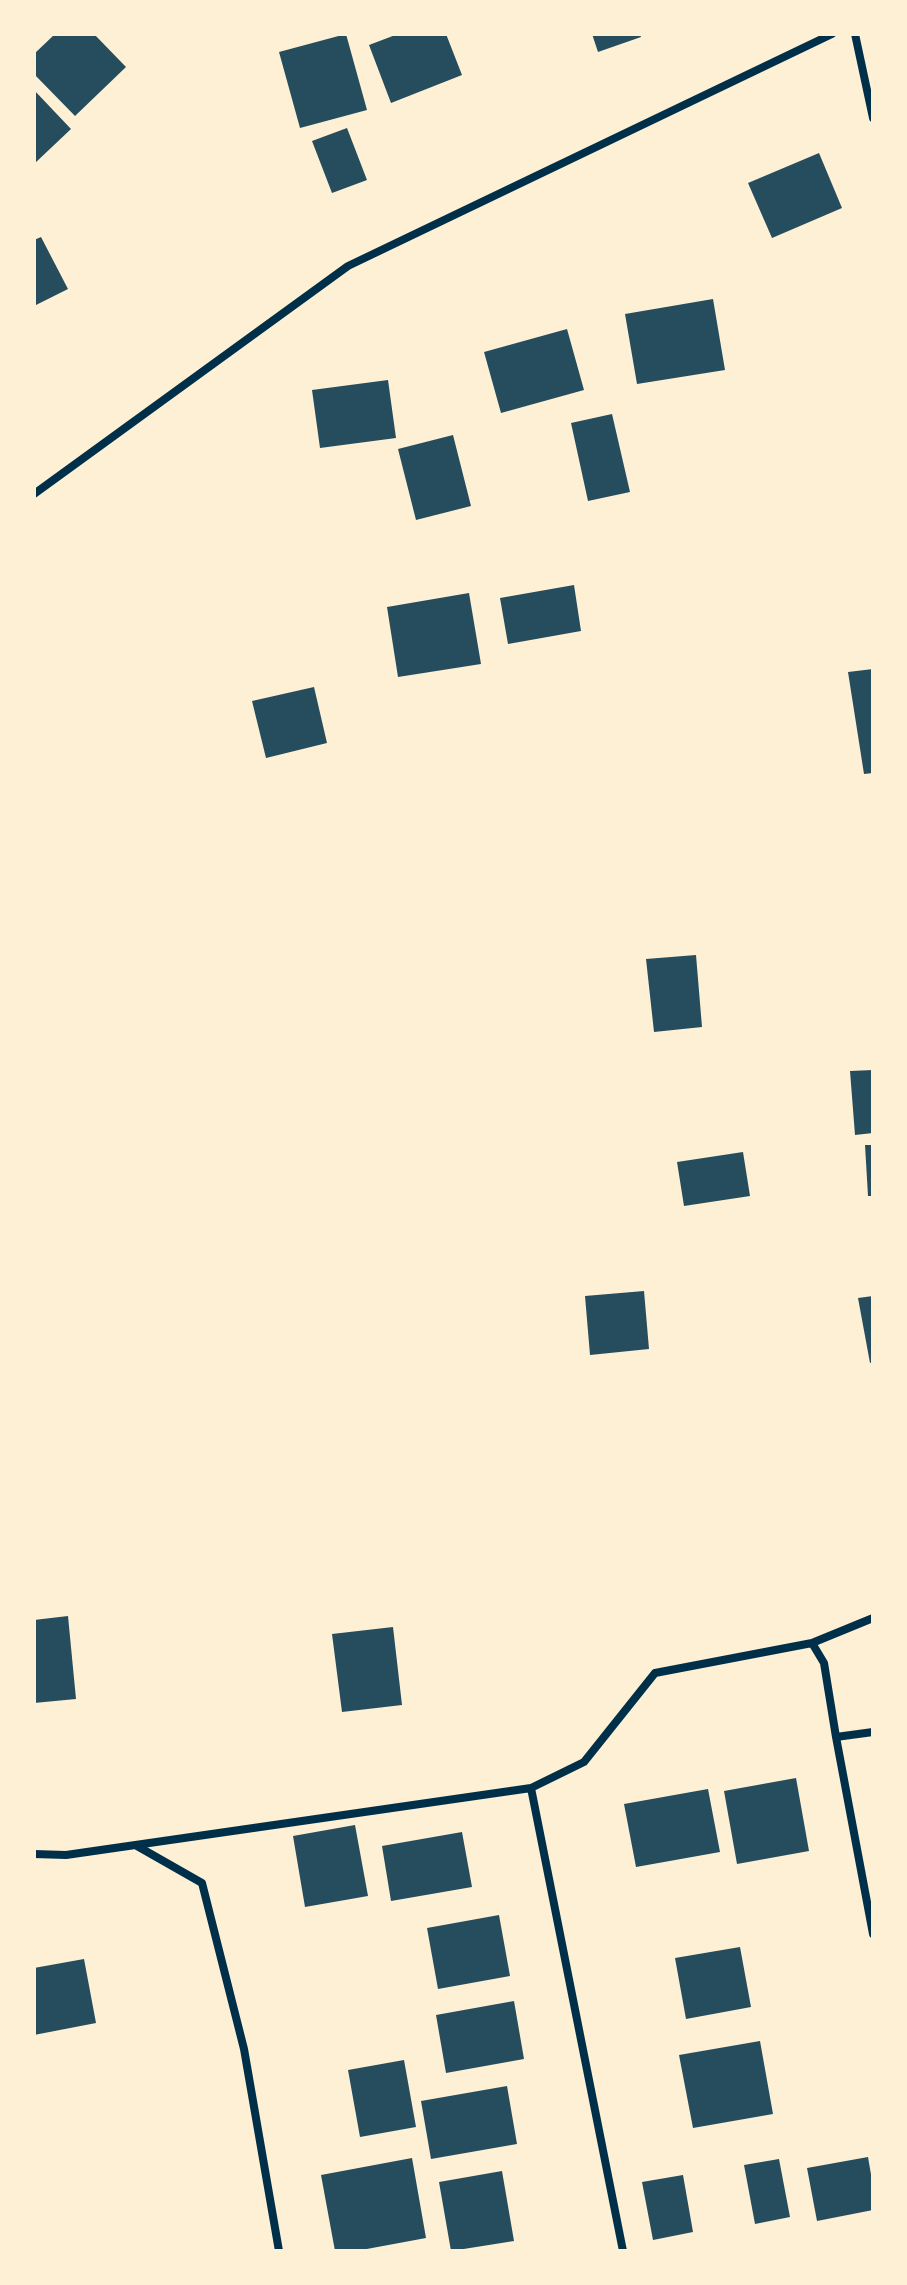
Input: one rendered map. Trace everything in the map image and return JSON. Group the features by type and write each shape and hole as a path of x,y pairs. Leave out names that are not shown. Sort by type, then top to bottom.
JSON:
{"street":[{"path":"34,494 348,266 832,34"},
{"path":"855,34 873,118"},
{"path":"34,1854 66,1855 531,1788 584,1762 655,1673 812,1643 873,1618"},
{"path":"812,1643 824,1663 873,1934"},
{"path":"836,1737 873,1732"},
{"path":"531,1788 623,2251"},
{"path":"136,1845 202,1883 244,2049 279,2251"}],"building":[{"path":"55,34 94,34 126,67 75,116 34,74 34,54"},
{"path":"346,34 367,110 300,128 279,52"},
{"path":"398,34 446,34 462,75 391,103 369,45"},
{"path":"592,34 640,34 641,37 598,52"},
{"path":"34,90 71,129 34,164"},
{"path":"347,128 367,180 332,193 312,141"},
{"path":"819,153 842,208 772,238 748,183"},
{"path":"41,237 68,289 34,306 34,240"},
{"path":"713,299 725,370 637,384 625,314"},
{"path":"567,329 584,390 501,413 484,352"},
{"path":"388,380 396,438 320,448 312,390"},
{"path":"612,414 630,492 588,501 571,423"},
{"path":"453,435 471,506 416,520 398,449"},
{"path":"574,585 581,631 508,644 500,598"},
{"path":"469,593 481,664 398,677 387,607"},
{"path":"873,669 873,773 864,774 848,672"},
{"path":"314,687 327,743 266,758 252,701"},
{"path":"696,955 702,1027 654,1032 646,959"},
{"path":"873,1070 873,1133 855,1135 850,1071"},
{"path":"865,1145 873,1145 873,1196 868,1196"},
{"path":"743,1152 750,1196 684,1206 677,1162"},
{"path":"644,1291 649,1349 590,1355 585,1296"},
{"path":"873,1296 873,1362 870,1363 858,1298"},
{"path":"68,1616 76,1699 34,1703 34,1620"},
{"path":"393,1627 402,1705 342,1712 332,1634"},
{"path":"796,1778 809,1851 737,1864 724,1791"},
{"path":"708,1789 720,1852 636,1867 624,1804"},
{"path":"355,1825 368,1896 305,1907 293,1836"},
{"path":"462,1832 472,1887 391,1901 382,1846"},
{"path":"499,1915 510,1976 438,1989 427,1928"},
{"path":"740,1947 751,2007 686,2019 675,1958"},
{"path":"84,1959 96,2023 34,2035 34,1968"},
{"path":"514,2001 524,2059 446,2073 436,2015"},
{"path":"760,2041 773,2114 693,2128 679,2055"},
{"path":"404,2060 416,2127 360,2137 348,2070"},
{"path":"507,2086 517,2144 431,2159 421,2101"},
{"path":"868,2157 873,2210 817,2221 807,2168"},
{"path":"412,2158 426,2238 356,2251 335,2251 321,2175"},
{"path":"779,2159 790,2217 755,2224 744,2165"},
{"path":"502,2171 514,2241 451,2251 439,2182"},
{"path":"683,2175 693,2232 653,2240 642,2182"}]}
